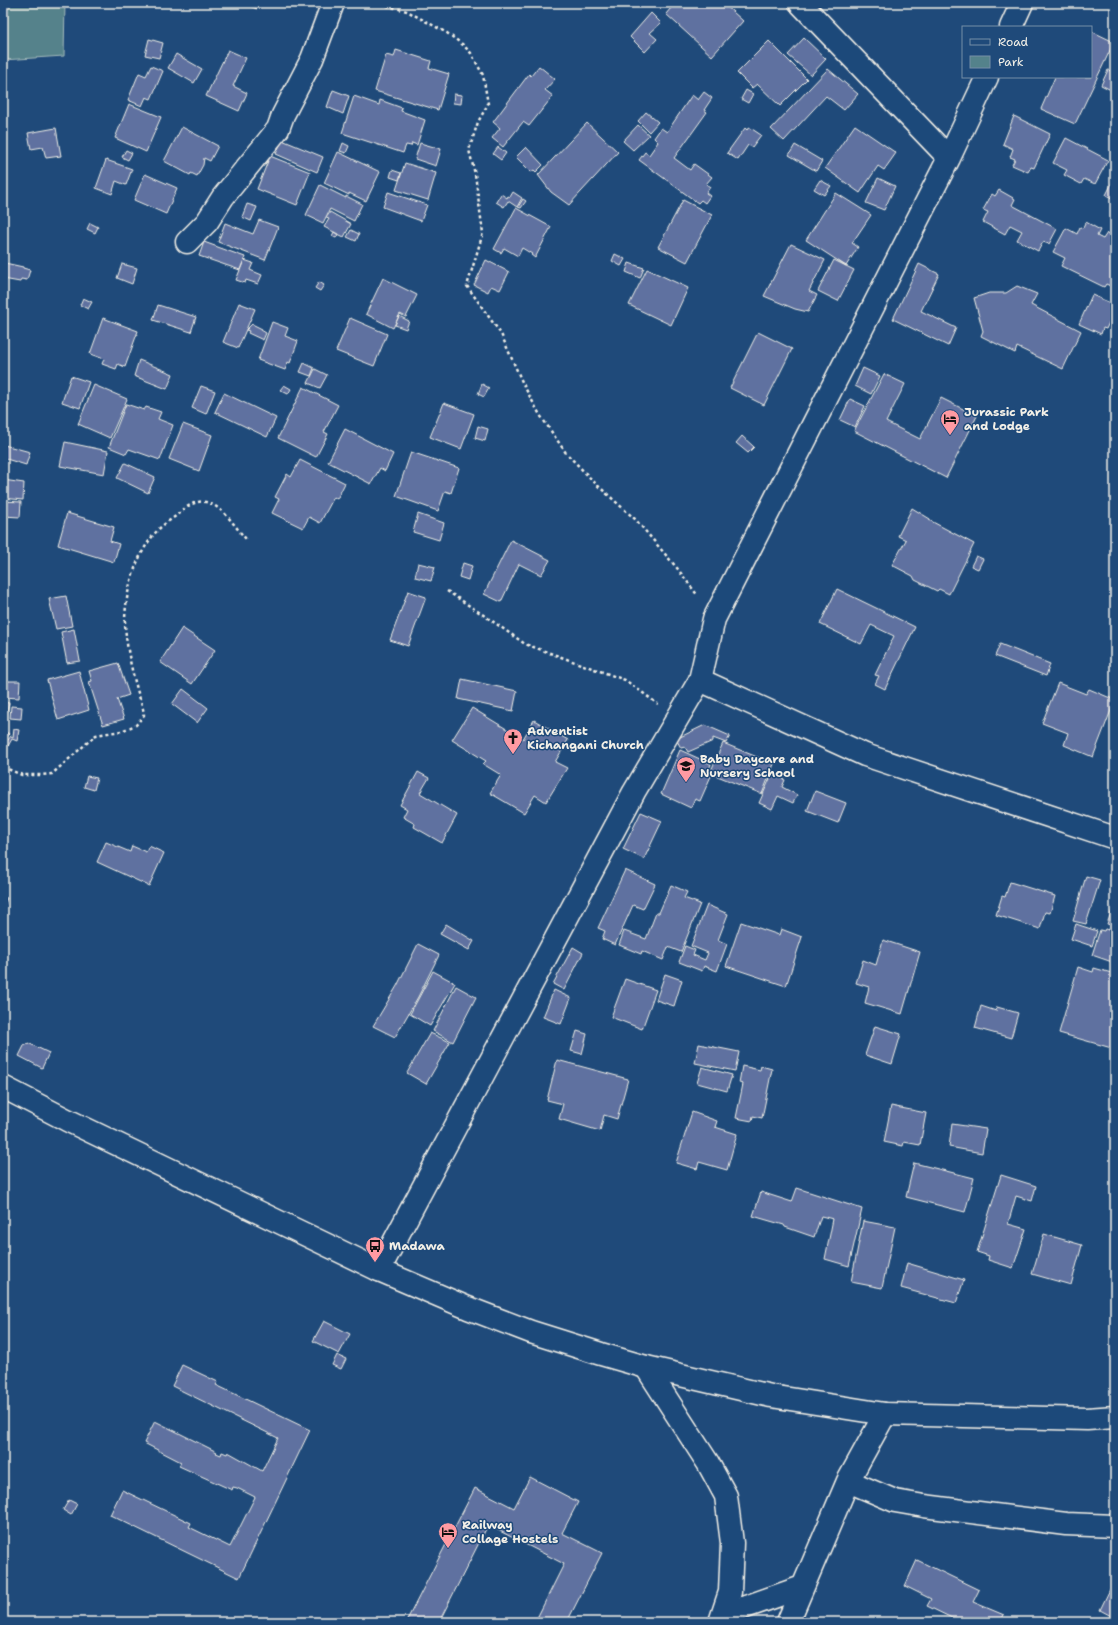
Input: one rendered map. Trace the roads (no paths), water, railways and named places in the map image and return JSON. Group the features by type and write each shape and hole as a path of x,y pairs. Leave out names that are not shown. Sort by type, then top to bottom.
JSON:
{"street":[{"path":"187,242 207,222 224,197 278,129 283,115 312,59 332,3"},
{"path":"800,3 949,158"},
{"path":"1011,26 1022,3"},
{"path":"379,1270 634,792 700,680 714,619 949,158 987,78"},
{"path":"700,680 865,754 1115,838"},
{"path":"3,1087 67,1120 379,1270 468,1308 531,1332 646,1367 771,1396 886,1414 1080,1418 1115,1417"},
{"path":"646,1367 708,1463 726,1496 732,1543 730,1592 722,1619"},
{"path":"788,1622 848,1481 886,1414"},
{"path":"848,1481 895,1501 924,1506 1066,1524 1115,1526"},
{"path":"722,1619 802,1587"}],"place":[{"name":"Jurassic Park and Lodge","path":"950,436"},
{"name":"Adventist Kichangani Church","path":"513,755"},
{"name":"Baby Daycare and Nursery School","path":"686,783"},
{"name":"Madawa","path":"375,1263"},
{"name":"Railway Collage Hostels","path":"448,1549"}]}
